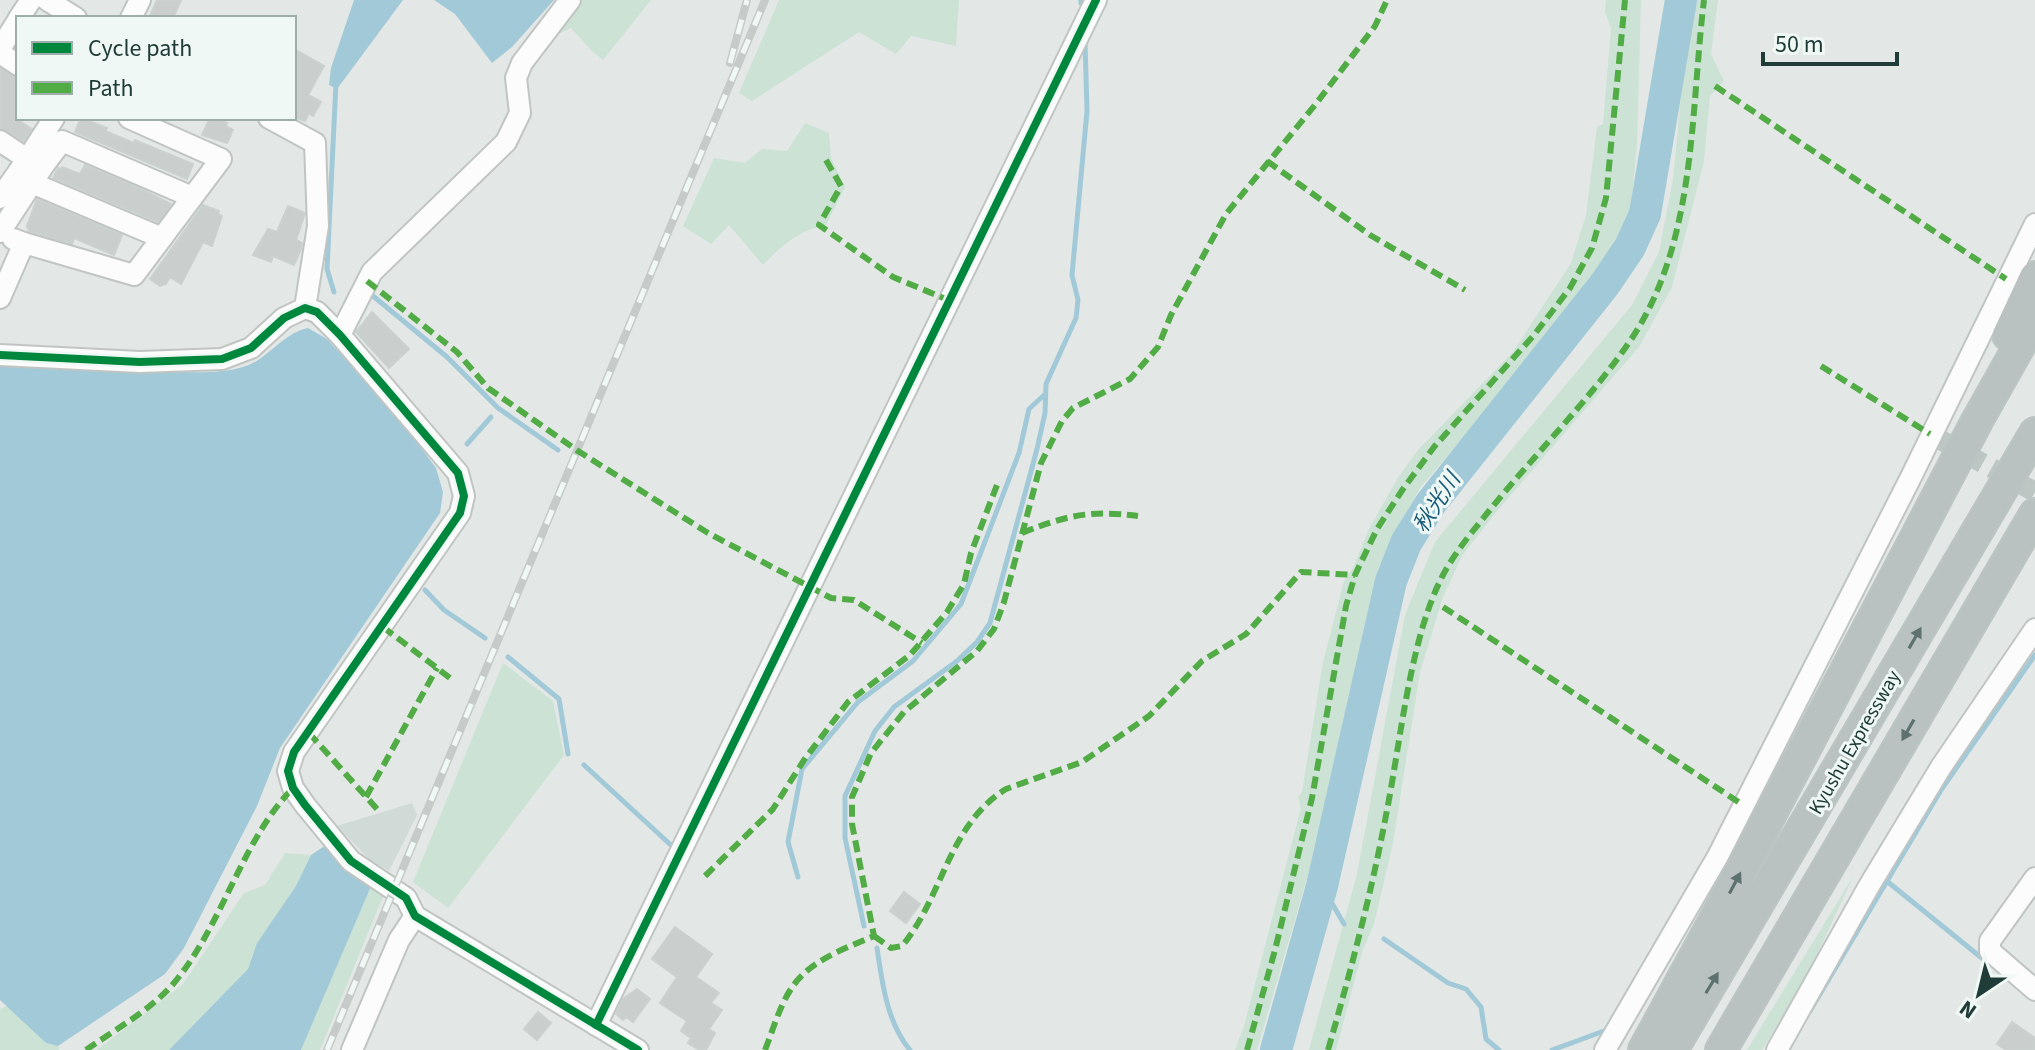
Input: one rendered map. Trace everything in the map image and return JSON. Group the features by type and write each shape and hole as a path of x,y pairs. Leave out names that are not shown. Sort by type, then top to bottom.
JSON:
{"highway":[{"path":"1885,594 2035,277"},
{"path":"1644,1050 2035,318"},
{"name":"Kyushu Expressway","path":"1672,1050 2035,433"},
{"name":"Kyushu Expressway","path":"1721,1050 2035,514"},
{"path":"1962,638 2035,533"}],"street":[{"path":"47,0 73,16"},
{"path":"340,335 372,272 506,142 520,113 516,78 522,63 570,0"},
{"path":"596,1025 1096,0"},
{"path":"16,24 0,51 16,63"},
{"path":"53,120 34,160 32,183 0,233 134,275 221,159 133,120"},
{"path":"273,120 315,143 318,226 305,308"},
{"path":"0,141 34,160"},
{"path":"0,198 34,160 62,141 192,197"},
{"path":"32,183 162,238"},
{"path":"1605,1050 1718,856 1934,437 2035,224"},
{"path":"0,298 24,243"},
{"path":"0,355 140,362 222,359 251,348 284,318 305,308 317,312 340,335 427,433 458,473 464,496 460,513 294,752 288,771 293,788 351,861 406,898 415,916 638,1050"},
{"path":"1777,1050 1869,886 1941,767 2035,629"},
{"path":"2035,878 1990,941 1990,951 2035,990"},
{"path":"352,1050 399,940 415,916"}],"shaded area":[{"path":"412,803 417,815 389,871 370,860 337,826"}],"green space":[{"path":"577,0 651,0 603,60 571,28 551,37"},
{"path":"779,0 959,0 956,46 911,36 896,54 859,32 752,101 739,93"},
{"path":"1606,0 1641,0 1637,145 1630,216 1600,277 1420,488 1378,569 1308,875 1257,1050 1235,1050 1301,808 1298,797 1302,792 1323,662 1344,581 1397,479 1418,450 1513,352 1571,263 1586,215 1597,127 1603,124 1611,28 1605,12"},
{"path":"1690,0 1718,0 1711,54 1724,81 1710,96 1704,161 1672,287 1639,347 1462,556 1443,597 1420,672 1393,843 1374,924 1363,949 1336,1050 1309,1050 1357,874 1405,615 1435,542 1632,305 1659,252 1673,179"},
{"path":"805,123 829,133 831,158 845,187 826,225 791,240 763,265 729,225 711,244 683,226 714,158 745,163 762,149 787,151"},
{"path":"503,663 553,701 564,755 448,908 413,882"},
{"path":"285,853 311,855 296,886 257,943 248,969 169,1050 97,1050 183,984 244,893 265,885"},
{"path":"1854,875 1808,974 1762,1050 1747,1050"},
{"path":"372,884 384,894 320,1050 301,1050"},
{"path":"7,1006 46,1043 58,1046 59,1050 0,1050 0,1009"}],"water":[{"path":"354,0 403,0 337,89 329,85 331,68"},
{"path":"434,0 554,0 512,47 492,63 455,14"},
{"path":"308,328 327,339 399,418 436,468 443,492 440,513 280,748 257,806 184,948 165,974 58,1046 46,1043 0,1000 0,363 129,371 237,369 262,357 291,335"},
{"path":"326,845 372,884 301,1050 169,1050 248,969 257,943 296,886 311,855"}],"building":[{"path":"157,0 181,0 174,16 150,16"},
{"path":"296,50 324,66 308,95 321,102 313,116 309,113 305,121 296,118"},
{"path":"1,69 16,77 16,120 32,129 24,141 0,128"},
{"path":"80,120 86,120 134,143 135,140 193,164 187,179 75,132"},
{"path":"209,120 227,123 226,126 233,130 227,143 202,135"},
{"path":"85,165 171,204 158,222 53,178 58,168 80,174"},
{"path":"37,199 122,235 114,255 74,238 72,244 29,231 27,226"},
{"path":"203,205 219,211 218,214 222,216 212,246 203,242 181,284 170,277 166,284 160,286 150,279"},
{"path":"288,206 305,213 296,240 302,243 301,249 294,265 273,256 271,262 253,255 268,229 277,232"},
{"path":"372,312 409,349 389,368 356,332"},
{"path":"904,892 920,904 906,923 890,911"},
{"path":"675,927 712,954 696,977 719,993 711,1003 722,1010 709,1029 715,1033 706,1050 699,1050 688,1043 691,1038 681,1031 687,1021 660,1003 677,977 652,959"},
{"path":"637,989 650,999 633,1022 626,1017 623,1020 616,1014 623,999"},
{"path":"538,1012 551,1023 537,1040 524,1029"},
{"path":"2012,1022 2035,1038 2035,1050 2006,1050 1997,1044"}],"waterway":[{"name":"秋光川","path":"1276,1050 1322,886 1391,581 1406,543 1431,503 1605,284 1630,247 1645,214 1681,0"},
{"path":"864,926 845,838 845,796 875,731 894,707 957,661 977,642 990,623 1037,449 1045,413 1046,384 1076,318 1078,300 1072,275 1087,111 1085,42"},
{"path":"334,292 327,269 336,83"},
{"path":"373,296 447,357 498,408 558,450"},
{"path":"798,877 788,842 802,769 858,702 913,661 961,604 1019,453 1029,409 1043,396"},
{"path":"467,444 491,417"},
{"path":"425,590 444,610 485,638"},
{"path":"1810,1011 1941,790 2035,655"},
{"path":"508,657 559,699 568,754"},
{"path":"584,765 673,847"},
{"path":"1888,882 1983,959"},
{"path":"1322,886 1344,924"},
{"path":"1384,939 1448,983 1466,989 1481,1007 1486,1039 1499,1050"},
{"path":"877,948 891,1015 910,1050"},
{"path":"1552,1050 1604,1031"}],"tunnel":[{"path":"1939,439 2035,492"}],"railway":[{"path":"730,63 747,0"},
{"path":"327,1050 765,0"}],"marked path":[{"path":"765,1050 784,1001 800,977 830,956 874,936 852,824 852,797 871,753 904,712 977,651 994,629 1041,463 1062,421 1073,408 1130,379 1158,347 1171,315 1226,214 1375,26 1387,0"},
{"path":"1247,1050 1312,798 1346,606 1355,575 1377,529 1403,489 1434,447 1534,335 1570,288 1592,248 1606,198 1625,0"},
{"path":"1328,1050 1368,900 1414,658 1432,600 1443,575 1464,542 1628,344 1651,306 1667,265 1687,178 1704,0"},
{"path":"1715,86 2006,279"},
{"path":"826,160 841,186 819,225 893,277 948,300"},
{"path":"1267,161 1370,235 1465,290"},
{"path":"367,281 457,352 488,388 578,451 708,533 831,598 854,600 922,643"},
{"path":"1821,366 1930,434"},
{"path":"705,876 773,809 804,760 848,702 910,655 947,612 964,584 971,553 997,485"},
{"path":"1022,533 1079,516 1138,516"},
{"path":"874,936 891,948 902,946 916,927 971,822 1006,789 1082,762 1149,716 1202,661 1246,634 1301,572 1355,575"},
{"path":"1443,607 1743,805"},
{"path":"383,627 450,678"},
{"path":"366,797 437,668"},
{"path":"309,733 377,809"},
{"path":"86,1050 147,1008 178,978 208,931 260,831 293,788"}],"cycle path":[{"path":"596,1025 1096,0"},
{"path":"0,355 140,362 222,359 251,348 284,318 305,308 317,312 340,335 458,473 464,496 460,513 294,752 288,771 293,788 351,861 406,898 415,916 638,1050"}]}
